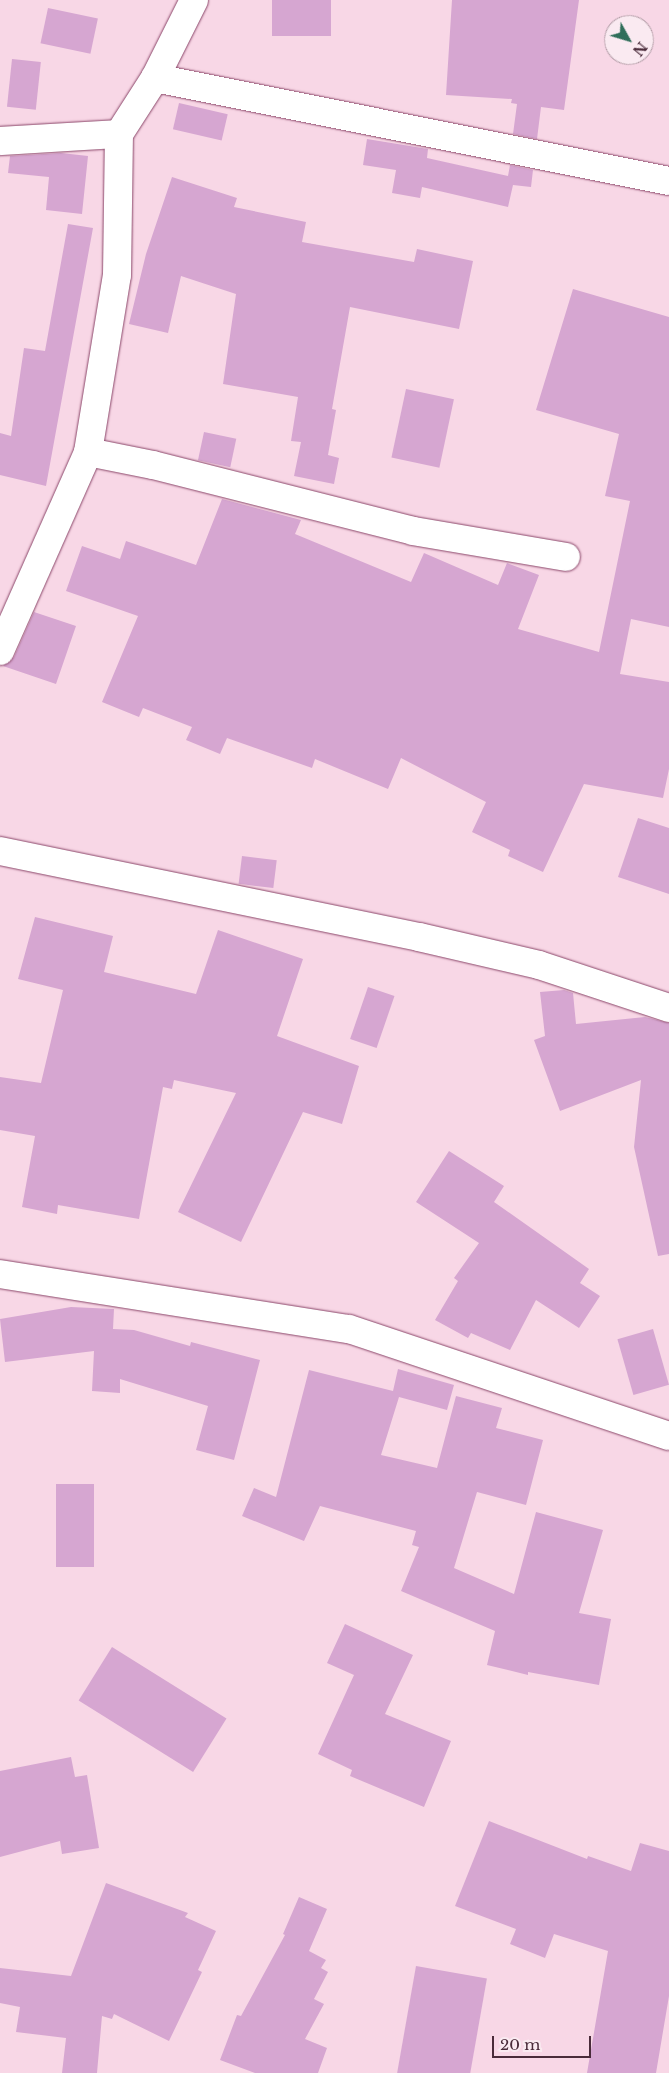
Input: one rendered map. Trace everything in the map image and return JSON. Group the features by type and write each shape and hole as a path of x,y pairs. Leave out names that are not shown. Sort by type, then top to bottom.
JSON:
{"street":[{"path":"3,639 88,452 117,275 119,134 155,78 194,0"},
{"path":"155,78 669,181"},
{"path":"0,141 119,134"},
{"path":"88,452 153,465 413,531 566,557"},
{"path":"0,851 438,941 538,965 669,1008"},
{"path":"0,1274 349,1329 669,1436"}],"building":[{"path":"272,0 331,0 331,36 272,36"},
{"path":"452,0 579,0 564,110 541,107 537,139 513,134 517,104 511,103 512,99 446,95"},
{"path":"48,8 98,19 90,54 41,43"},
{"path":"12,59 41,62 36,110 7,107"},
{"path":"179,103 228,114 222,141 173,129"},
{"path":"367,139 428,149 427,158 508,176 510,165 533,170 531,187 513,185 508,207 422,187 420,198 392,193 396,170 363,165"},
{"path":"61,153 88,156 82,214 46,210 49,177 8,173 10,156"},
{"path":"172,177 237,198 234,207 306,222 302,242 414,262 417,249 473,261 459,329 350,307 332,409 336,410 328,455 339,458 334,484 294,476 301,442 291,441 298,397 223,384 236,294 181,276 168,333 129,324 146,254"},
{"path":"68,224 93,228 46,486 0,475 0,433 11,436 24,348 45,351"},
{"path":"573,289 669,317 669,627 631,619 620,674 669,682 669,769 663,798 584,784 543,872 508,856 510,850 472,832 486,802 401,758 388,789 315,759 312,768 227,738 220,754 186,740 192,727 143,708 139,717 102,702 138,616 66,591 82,546 120,559 126,541 196,565 222,499 301,520 295,534 411,582 424,553 498,585 507,563 539,575 518,629 599,652 630,501 605,496 619,434 536,410"},
{"path":"406,389 454,399 439,468 391,457"},
{"path":"204,432 236,439 230,467 198,460"},
{"path":"34,612 76,626 56,684 3,666 14,657"},
{"path":"638,818 669,828 669,894 618,877"},
{"path":"242,856 277,860 273,888 239,884"},
{"path":"35,917 113,936 104,972 196,994 218,930 303,959 277,1036 359,1066 342,1124 303,1112 241,1242 178,1212 236,1093 174,1080 172,1089 163,1087 139,1219 58,1205 57,1214 22,1207 35,1136 0,1130 0,1077 41,1083 63,990 18,979"},
{"path":"368,987 394,996 377,1048 350,1039"},
{"path":"564,990 573,993 576,1024 645,1017 669,1023 669,1254 658,1256 634,1147 641,1080 560,1111 534,1040 545,1036 540,992"},
{"path":"449,1151 504,1186 494,1202 589,1269 580,1283 600,1296 579,1328 536,1300 510,1350 471,1333 468,1338 435,1320 458,1281 454,1278 479,1243 416,1202"},
{"path":"71,1307 114,1309 113,1329 134,1330 190,1346 191,1342 260,1360 234,1460 196,1450 208,1406 120,1379 120,1393 92,1391 94,1351 5,1362 0,1319"},
{"path":"653,1329 669,1385 633,1395 617,1339"},
{"path":"398,1369 454,1385 447,1410 399,1397 381,1455 437,1468 456,1396 502,1408 496,1428 543,1440 526,1505 477,1492 454,1568 514,1594 536,1512 603,1530 579,1613 611,1619 599,1685 528,1672 528,1675 487,1665 495,1631 401,1591 419,1547 412,1545 416,1531 320,1506 304,1541 242,1516 254,1488 276,1497 309,1370 393,1391"},
{"path":"56,1484 94,1484 94,1567 56,1567"},
{"path":"345,1624 413,1655 385,1714 451,1741 424,1807 350,1776 352,1770 318,1754 354,1675 327,1663"},
{"path":"112,1647 226,1719 193,1772 79,1700"},
{"path":"71,1757 75,1777 87,1775 99,1848 62,1854 60,1841 0,1857 0,1771"},
{"path":"489,1821 587,1859 588,1856 631,1871 640,1843 669,1851 669,1996 656,2073 587,2073 608,1951 554,1934 545,1958 510,1944 516,1929 455,1906"},
{"path":"106,1883 188,1913 185,1917 216,1931 198,1970 202,1972 169,2041 114,2014 112,2019 102,2016 97,2073 62,2073 66,2038 16,2032 20,2007 0,2003 0,1968 71,1976"},
{"path":"299,1897 327,1909 309,1951 326,1960 321,1968 328,1972 314,1999 324,2004 305,2039 327,2048 318,2073 255,2073 220,2060 237,2015 241,2016 285,1935 283,1934"},
{"path":"416,1966 487,1979 470,2073 397,2073"}]}
